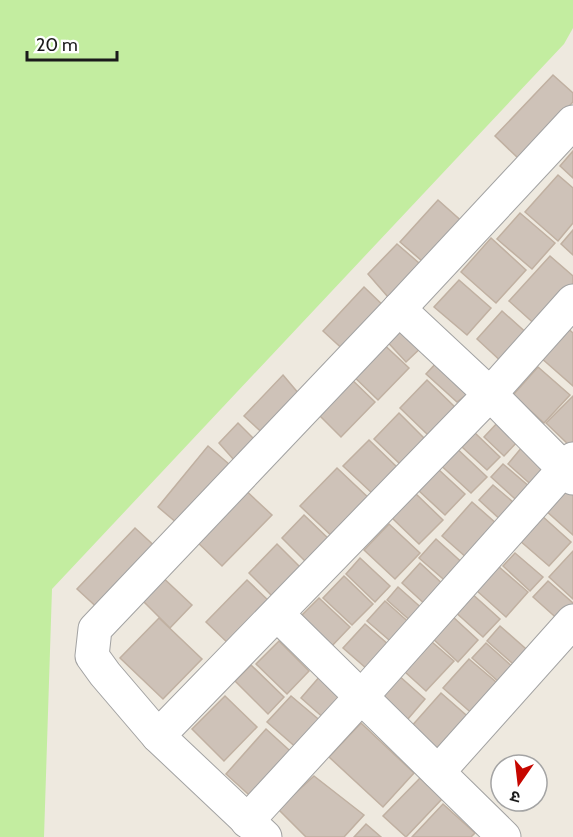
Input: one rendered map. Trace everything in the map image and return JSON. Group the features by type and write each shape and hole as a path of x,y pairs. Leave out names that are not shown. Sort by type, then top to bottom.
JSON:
{"street":[{"path":"399,309 570,469 361,697 256,829 158,736 105,674 92,656 95,629 573,122"},
{"path":"158,736 490,394 573,301"},
{"path":"277,614 504,837"},
{"path":"438,772 570,630"}],"green space":[{"path":"0,0 573,0 573,28 564,44 52,589 44,837 0,837"}],"building":[{"path":"553,75 573,93 573,102 519,159 495,136"},
{"path":"573,151 573,178 560,166"},
{"path":"558,175 573,188 573,223 558,241 525,212"},
{"path":"438,200 466,225 422,261 400,242"},
{"path":"520,213 555,243 532,269 497,239"},
{"path":"573,230 573,255 561,244"},
{"path":"491,238 526,270 496,303 461,272"},
{"path":"397,244 426,269 395,305 368,274"},
{"path":"550,256 573,276 573,289 539,328 509,301"},
{"path":"459,280 491,308 467,335 434,307"},
{"path":"364,287 390,312 349,355 323,331"},
{"path":"502,311 530,336 505,365 477,339"},
{"path":"400,319 427,342 406,362 382,336"},
{"path":"566,327 573,333 573,386 540,357"},
{"path":"378,339 409,368 378,400 347,370"},
{"path":"438,361 470,392 457,402 426,374"},
{"path":"538,367 570,395 544,423 513,395"},
{"path":"346,374 375,402 341,437 312,408"},
{"path":"283,375 305,401 268,438 244,416"},
{"path":"427,380 455,407 428,435 400,408"},
{"path":"573,396 573,447 572,448 546,423"},
{"path":"399,413 426,440 401,465 374,439"},
{"path":"499,421 519,440 504,456 484,437"},
{"path":"238,423 261,446 241,468 219,443"},
{"path":"475,433 500,457 487,470 462,447"},
{"path":"369,440 398,468 373,494 343,466"},
{"path":"451,443 487,477 471,493 435,460"},
{"path":"208,446 237,471 184,529 158,507"},
{"path":"522,447 552,473 537,490 508,464"},
{"path":"503,464 537,493 524,507 491,477"},
{"path":"337,468 373,502 336,540 300,506"},
{"path":"438,469 465,494 445,515 418,490"},
{"path":"493,485 519,507 504,523 479,500"},
{"path":"241,486 272,515 222,566 191,536"},
{"path":"573,486 573,535 544,509"},
{"path":"415,493 443,520 419,544 391,517"},
{"path":"472,502 497,524 467,558 442,536"},
{"path":"304,515 334,544 311,567 282,538"},
{"path":"541,515 571,542 549,566 519,540"},
{"path":"389,524 420,553 395,579 364,550"},
{"path":"135,528 160,551 102,612 77,589"},
{"path":"436,539 466,566 450,585 419,558"},
{"path":"277,544 303,570 275,599 249,573"},
{"path":"573,551 573,599 549,577"},
{"path":"515,553 543,577 530,591 503,566"},
{"path":"360,558 390,586 375,602 346,574"},
{"path":"420,563 446,587 428,607 402,583"},
{"path":"498,566 528,592 506,617 476,590"},
{"path":"157,572 192,605 170,628 136,594"},
{"path":"344,576 373,604 352,625 323,598"},
{"path":"247,580 273,605 232,647 206,622"},
{"path":"548,581 573,603 573,610 562,623 533,597"},
{"path":"398,587 425,611 414,624 387,600"},
{"path":"470,592 500,619 483,637 453,610"},
{"path":"319,598 350,627 330,648 299,618"},
{"path":"385,601 413,626 396,646 367,621"},
{"path":"452,616 478,640 458,662 432,638"},
{"path":"159,618 202,659 163,699 120,658"},
{"path":"365,624 389,645 367,669 343,648"},
{"path":"500,626 533,655 520,670 487,641"},
{"path":"279,641 309,671 287,694 256,664"},
{"path":"432,642 454,661 426,691 405,672"},
{"path":"486,643 514,668 500,683 472,658"},
{"path":"469,659 502,687 476,717 443,688"},
{"path":"251,665 284,697 268,714 235,681"},
{"path":"397,674 425,699 402,726 373,700"},
{"path":"321,675 346,697 326,720 301,698"},
{"path":"441,693 473,721 442,756 410,728"},
{"path":"225,696 257,727 224,761 192,729"},
{"path":"291,696 323,723 299,750 267,722"},
{"path":"361,723 414,773 383,807 329,757"},
{"path":"266,729 299,759 259,804 226,774"},
{"path":"314,776 364,815 344,837 306,837 278,809"},
{"path":"420,778 442,799 406,837 383,816"},
{"path":"443,804 475,833 471,837 412,837"},
{"path":"366,824 381,837 354,837"}]}
